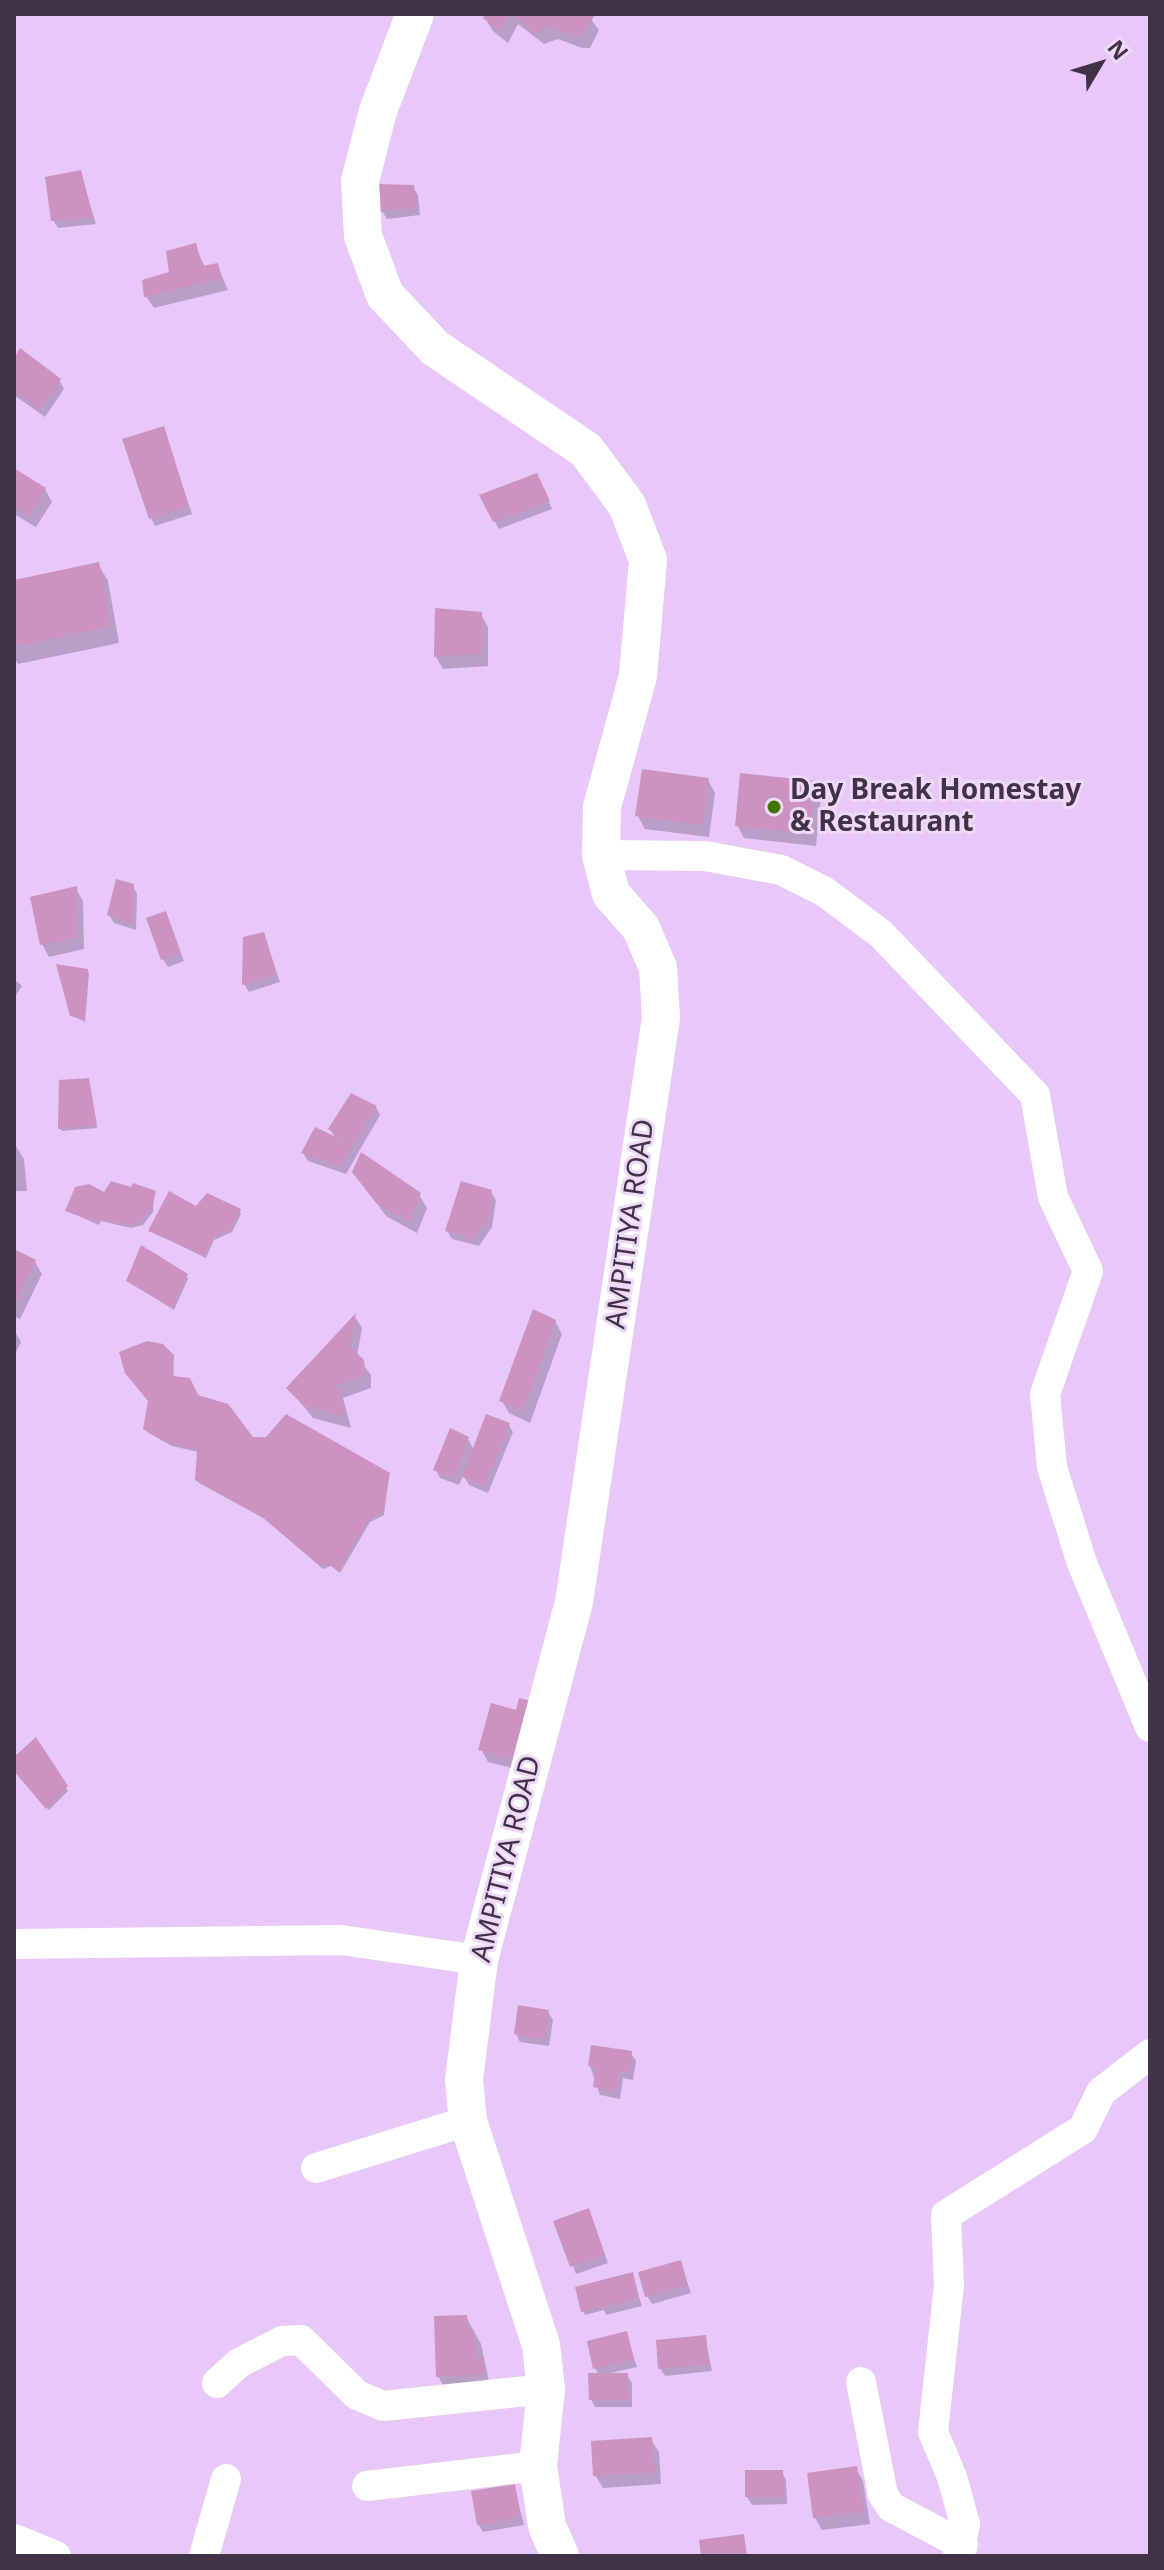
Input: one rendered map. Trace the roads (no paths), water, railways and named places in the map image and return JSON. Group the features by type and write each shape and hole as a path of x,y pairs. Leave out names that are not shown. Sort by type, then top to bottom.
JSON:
{"main road":[{"name":"AMPITIYA ROAD","path":"415,14 378,111 360,181 363,236 385,295 435,348 586,450 627,505 648,560 638,676 602,807 601,855 611,894 641,928 658,968 661,1018 574,1602 479,1960 464,2080 468,2121 541,2345 546,2389 538,2466 547,2526 560,2556"}],"street":[{"path":"601,855 705,856 781,870 825,892 881,934 1035,1095 1053,1197 1088,1271 1045,1394 1052,1467 1082,1563 1150,1727"},
{"path":"14,1944 341,1940 479,1960"},
{"path":"861,2382 883,2495 891,2507 960,2550 962,2512 952,2477 933,2432 949,2285 946,2215 1083,2129 1101,2092 1150,2054"},
{"path":"316,2168 468,2121"},
{"path":"217,2383 239,2363 271,2346 282,2341 301,2340 357,2395 383,2406 546,2389"},
{"path":"367,2486 538,2466"},
{"path":"204,2556 226,2479"},
{"path":"19,2547 56,2556"}],"place":[{"name":"Day Break Homestay & Restaurant","path":"774,807"}]}
